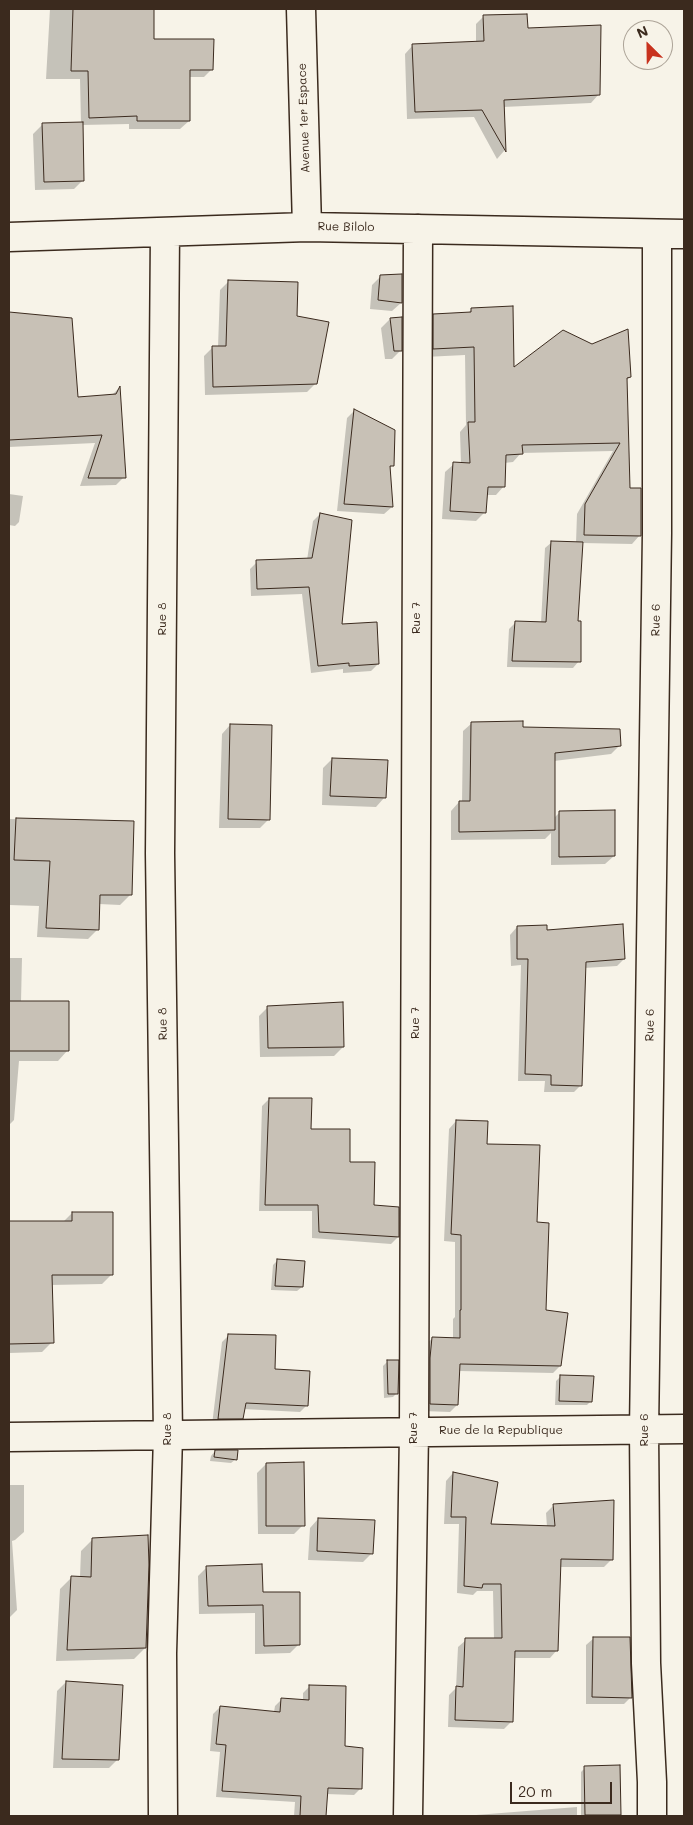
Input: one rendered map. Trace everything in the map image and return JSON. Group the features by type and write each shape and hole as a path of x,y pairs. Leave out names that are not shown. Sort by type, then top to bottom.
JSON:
{"street":[{"name":"Avenue 1er Espace","path":"301,9 307,227"},
{"name":"Rue Bilolo","path":"9,237 307,227 684,234"},
{"name":"Rue 7","path":"408,1816 414,1431 418,229"},
{"name":"Rue 8","path":"163,1816 162,1653 168,1435 160,853 165,232"},
{"name":"Rue 6","path":"652,1816 646,1663 644,1430 657,533 657,234"},
{"name":"Rue de la Republique","path":"9,1437 684,1429"}],"building":[{"path":"73,9 154,9 154,39 214,39 213,70 190,70 190,121 137,121 137,116 89,118 88,71 71,71"},
{"path":"527,14 528,28 601,25 600,95 504,100 506,152 482,110 415,112 412,44 484,41 483,15"},
{"path":"83,122 84,181 44,182 42,123"},
{"path":"402,274 402,303 378,300 380,275"},
{"path":"228,280 298,282 297,316 329,322 317,384 213,387 212,346 226,346"},
{"path":"513,306 514,367 563,330 592,344 628,329 631,377 627,378 630,488 641,488 641,536 584,535 585,504 620,443 522,445 523,454 506,455 505,487 488,487 486,513 450,511 453,462 470,463 468,422 475,422 474,347 433,349 433,314 471,312 471,308"},
{"path":"9,312 72,318 78,397 116,394 120,386 126,478 88,478 102,435 9,440"},
{"path":"402,317 402,351 394,351 390,318"},
{"path":"354,409 395,430 394,466 390,466 393,507 344,504"},
{"path":"320,513 352,520 342,624 377,622 379,664 349,666 349,663 318,666 309,587 257,589 256,560 312,558"},
{"path":"551,541 583,542 578,621 581,621 581,662 512,661 515,621 546,622"},
{"path":"523,721 523,727 620,729 621,746 555,753 555,830 459,832 459,801 470,801 471,722"},
{"path":"230,724 272,725 270,820 228,819"},
{"path":"332,758 388,760 386,798 330,796"},
{"path":"615,810 615,856 559,857 559,811"},
{"path":"16,818 134,821 132,895 100,895 99,930 46,928 50,861 14,860"},
{"path":"623,924 625,959 586,962 582,1086 551,1085 551,1075 525,1074 528,959 517,959 517,926 547,925 547,930"},
{"path":"9,1001 69,1001 69,1051 9,1051"},
{"path":"343,1002 344,1047 268,1048 267,1006"},
{"path":"269,1098 312,1098 311,1129 350,1129 350,1162 375,1162 374,1205 399,1207 399,1237 319,1232 318,1205 265,1205"},
{"path":"456,1120 488,1121 487,1144 540,1145 537,1222 549,1223 546,1310 568,1313 561,1366 460,1364 458,1405 430,1404 432,1337 460,1338 461,1235 451,1234"},
{"path":"72,1212 113,1212 113,1275 52,1275 54,1343 9,1344 9,1221 72,1221"},
{"path":"277,1259 305,1261 303,1287 275,1286"},
{"path":"228,1334 276,1335 275,1369 310,1371 308,1406 246,1403 243,1419 218,1419"},
{"path":"387,1360 399,1360 398,1394 388,1394"},
{"path":"560,1375 594,1376 592,1402 559,1401"},
{"path":"215,1450 238,1450 237,1460 214,1457"},
{"path":"304,1462 305,1526 266,1526 266,1463"},
{"path":"453,1472 498,1482 491,1524 555,1526 553,1504 614,1500 613,1560 561,1559 558,1651 515,1651 513,1722 455,1720 456,1686 463,1687 465,1638 502,1638 501,1584 483,1584 482,1588 464,1586 466,1517 451,1517"},
{"path":"318,1518 375,1520 373,1554 317,1551"},
{"path":"148,1535 149,1565 146,1648 67,1650 71,1576 91,1577 92,1538"},
{"path":"262,1564 263,1592 300,1592 300,1645 264,1646 263,1605 208,1606 206,1566"},
{"path":"593,1637 630,1637 632,1698 592,1697"},
{"path":"66,1681 123,1685 119,1760 62,1759"},
{"path":"309,1685 346,1686 345,1746 363,1748 362,1789 328,1788 326,1816 300,1816 301,1796 222,1791 226,1745 216,1744 220,1706 280,1712 281,1698 309,1700"},
{"path":"620,1765 621,1815 585,1815 584,1766"}]}
